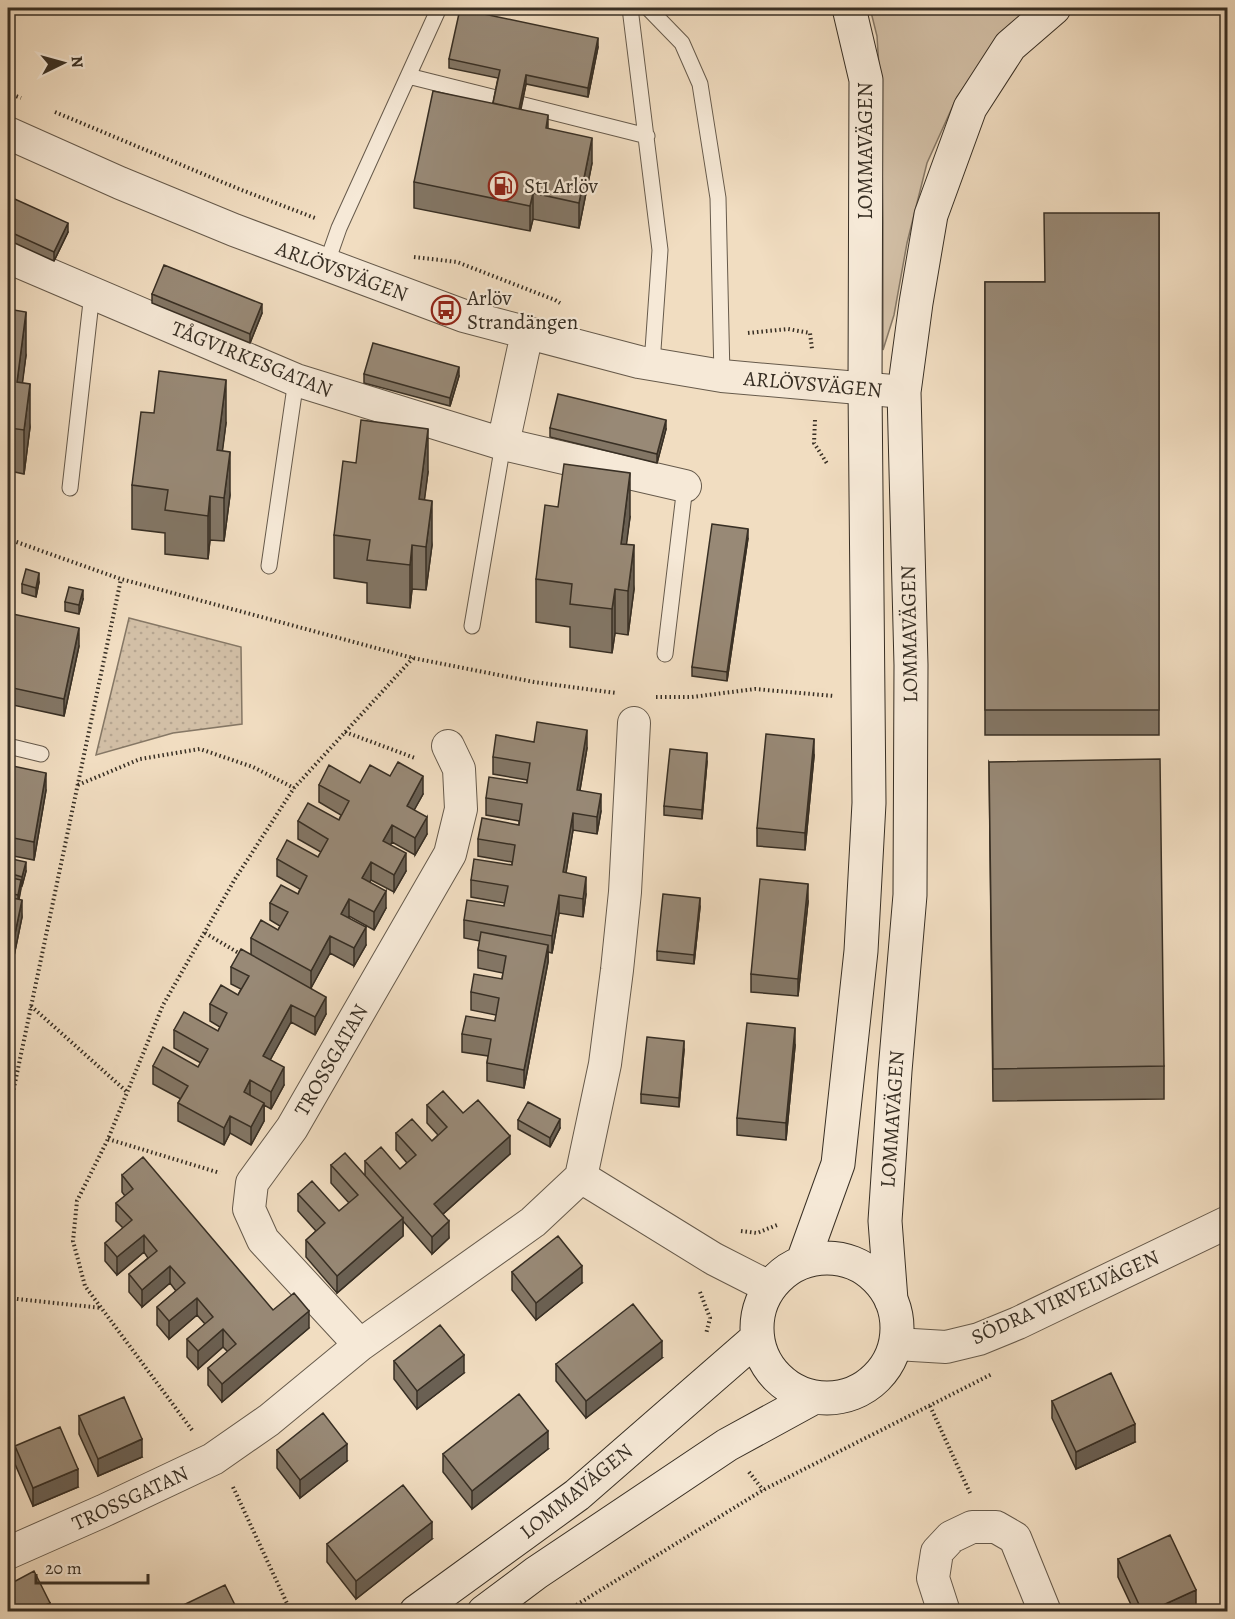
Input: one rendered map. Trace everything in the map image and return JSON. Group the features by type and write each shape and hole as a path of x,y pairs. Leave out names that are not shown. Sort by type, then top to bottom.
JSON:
{"street":[{"name":"LOMMAVÄGEN","path":"804,1261 838,1164 861,951 869,803 865,388 866,80 849,8"},
{"name":"LOMMAVÄGEN","path":"891,1299 876,1278 855,1263 830,1258 804,1261 784,1271 769,1287 758,1312 756,1339 763,1359 776,1377 793,1390 813,1398 840,1398 865,1388 885,1369 896,1344 897,1321 891,1299 885,1221 910,895 911,665 904,392 916,303 932,215 970,108 1010,46 1054,8"},
{"name":"ARLÖVSVÄGEN","path":"8,133 120,183 326,265 464,316 652,364 722,376 904,392"},
{"name":"TÅGVIRKESGATAN","path":"8,257 296,380 503,444 685,486"},
{"path":"503,444 527,333"},
{"path":"637,705 626,892 605,1064 581,1177 714,1259 769,1287"},
{"name":"TROSSGATAN","path":"252,1183 292,1128 450,854 461,809 453,757"},
{"name":"TROSSGATAN","path":"8,1553 213,1459 269,1420 360,1345 533,1222 581,1177"},
{"path":"252,1183 249,1209 263,1240 360,1345"},
{"name":"SÖDRA VIRVELVÄGEN","path":"896,1344 946,1347 979,1339 1018,1323 1227,1221"},
{"name":"LOMMAVÄGEN","path":"416,1611 577,1495 756,1339"},
{"name":"LOMMAVÄGEN","path":"484,1611 536,1573 710,1456 813,1398"},
{"path":"944,1611 933,1578 937,1552 951,1537 972,1527 996,1527 1015,1538 1045,1611"}],"lane":[{"path":"326,265 339,228 439,8"},
{"path":"630,8 660,250 652,364"},
{"path":"648,8 682,43 700,84 718,198 722,376"},
{"path":"408,76 647,136"},
{"path":"70,488 92,293"},
{"path":"269,566 296,380"},
{"path":"472,626 503,444"},
{"path":"665,654 685,486"},
{"path":"8,746 41,754"}],"path":[{"path":"8,538 121,579 413,658 637,705 755,688 835,696"},
{"path":"8,1116 121,579"},
{"path":"291,1611 233,1488 85,1286 73,1241 77,1201 108,1139 163,1005 236,879 294,788 413,658"},
{"path":"345,732 407,756 453,757"},
{"path":"77,785 140,759 200,749 253,767 294,788"},
{"path":"205,933 244,957"},
{"path":"31,1006 127,1092"},
{"path":"108,1139 252,1183"},
{"path":"8,1298 102,1308"},
{"path":"565,1611 764,1490 993,1374"},
{"path":"930,1406 986,1527"}],"shaded area":[{"path":"870,8 1030,8 990,51 957,97 927,163 907,243 894,315 883,350 881,99 877,36"},
{"path":"129,618 241,647 242,724 173,733 96,755"}],"building":[{"path":"460,9 598,38 588,88 526,75 519,109 493,103 500,70 449,59"},
{"name":"St1 Arlöv","path":"433,91 548,115 546,128 592,138 579,203 533,193 530,206 414,182"},
{"path":"8,196 68,223 54,252 8,231"},
{"path":"1223,202 1227,202 1227,612"},
{"path":"1044,213 1159,213 1159,710 985,710 985,282 1045,282"},
{"path":"164,265 262,304 250,334 152,294"},
{"path":"8,309 26,312 17,382 30,384 24,430 10,428 8,448"},
{"path":"373,343 459,367 450,398 364,374"},
{"path":"159,371 226,380 217,450 230,452 224,498 210,496 208,516 165,510 168,490 132,485 141,412 154,413"},
{"path":"558,394 666,420 657,454 550,428"},
{"path":"361,420 428,429 419,499 432,501 426,547 412,545 410,565 367,560 370,540 334,535 343,461 356,463"},
{"path":"564,464 630,473 621,544 634,545 628,591 615,589 612,609 570,604 572,584 536,579 545,505 558,507"},
{"path":"712,524 748,529 727,672 692,667"},
{"path":"26,569 39,573 36,588 22,584"},
{"path":"69,587 83,590 79,605 65,602"},
{"path":"8,613 79,628 64,699 8,687"},
{"path":"537,722 587,730 577,790 601,794 597,817 573,813 563,872 586,877 583,899 559,895 552,936 464,920 467,900 504,906 508,886 471,880 474,859 512,865 515,845 478,839 482,818 519,825 522,804 486,798 489,777 527,783 530,763 493,757 496,735 534,742"},
{"path":"766,734 814,739 805,833 757,828"},
{"path":"670,749 707,753 702,810 664,806"},
{"path":"1160,759 1164,1066 993,1069 989,762"},
{"path":"398,762 423,776 407,806 427,817 415,838 392,825 383,841 406,853 394,875 371,862 362,878 386,891 374,912 349,899 341,914 366,927 354,948 330,936 311,971 251,938 261,920 278,930 288,912 270,903 281,885 298,894 307,876 277,859 287,840 318,857 328,839 298,821 308,803 339,820 349,801 319,785 329,765 360,783 370,765 390,776"},
{"path":"8,765 46,773 34,842 8,837"},
{"path":"12,859 26,862 22,877 9,873"},
{"path":"8,877 21,880 18,895 8,893"},
{"path":"760,879 808,884 798,979 751,974"},
{"path":"663,894 700,898 694,955 657,951"},
{"path":"8,897 22,900 8,967"},
{"path":"481,932 548,945 524,1070 487,1063 491,1039 462,1034 466,1016 495,1021 499,998 471,992 474,974 502,979 506,956 478,950"},
{"path":"241,949 326,997 315,1017 291,1005 263,1056 284,1067 271,1092 250,1080 244,1092 264,1103 251,1127 230,1116 224,1128 178,1103 188,1086 153,1066 163,1047 198,1067 208,1049 174,1030 184,1012 218,1031 227,1013 210,1004 221,985 238,995 249,976 231,967"},
{"path":"747,1023 795,1028 786,1123 737,1118"},
{"path":"647,1037 684,1041 679,1098 641,1094"},
{"path":"443,1091 463,1113 478,1100 510,1136 434,1204 449,1221 432,1237 365,1161 381,1147 400,1169 416,1155 396,1133 412,1119 432,1141 447,1127 427,1105"},
{"path":"528,1102 560,1119 550,1138 518,1120"},
{"path":"345,1153 403,1218 337,1276 306,1240 325,1223 298,1194 312,1181 339,1211 358,1195 331,1165"},
{"path":"143,1157 273,1310 294,1293 309,1311 222,1384 208,1368 236,1344 223,1329 198,1351 187,1339 213,1317 197,1298 169,1321 157,1307 185,1283 170,1266 142,1290 129,1274 157,1251 144,1235 117,1257 105,1243 132,1220 116,1203 133,1189 122,1175"},
{"path":"558,1236 582,1266 536,1303 512,1272"},
{"path":"633,1304 662,1341 586,1401 556,1364"},
{"path":"440,1325 464,1355 417,1391 394,1361"},
{"path":"1111,1373 1135,1424 1076,1452 1052,1401"},
{"path":"519,1394 548,1431 472,1491 443,1454"},
{"path":"124,1397 142,1439 98,1459 79,1416"},
{"path":"323,1413 347,1444 300,1480 277,1450"},
{"path":"60,1427 78,1469 33,1488 15,1446"},
{"path":"403,1485 432,1522 356,1581 327,1544"},
{"path":"1170,1535 1196,1590 1150,1611 1142,1611 1118,1559"},
{"path":"34,1571 50,1603 32,1611 8,1611 8,1585"},
{"path":"225,1585 238,1611 171,1611"}],"place":[{"name":"St1 Arlöv","path":"503,186"},
{"name":"Arlöv Strandängen","path":"446,310"}]}
